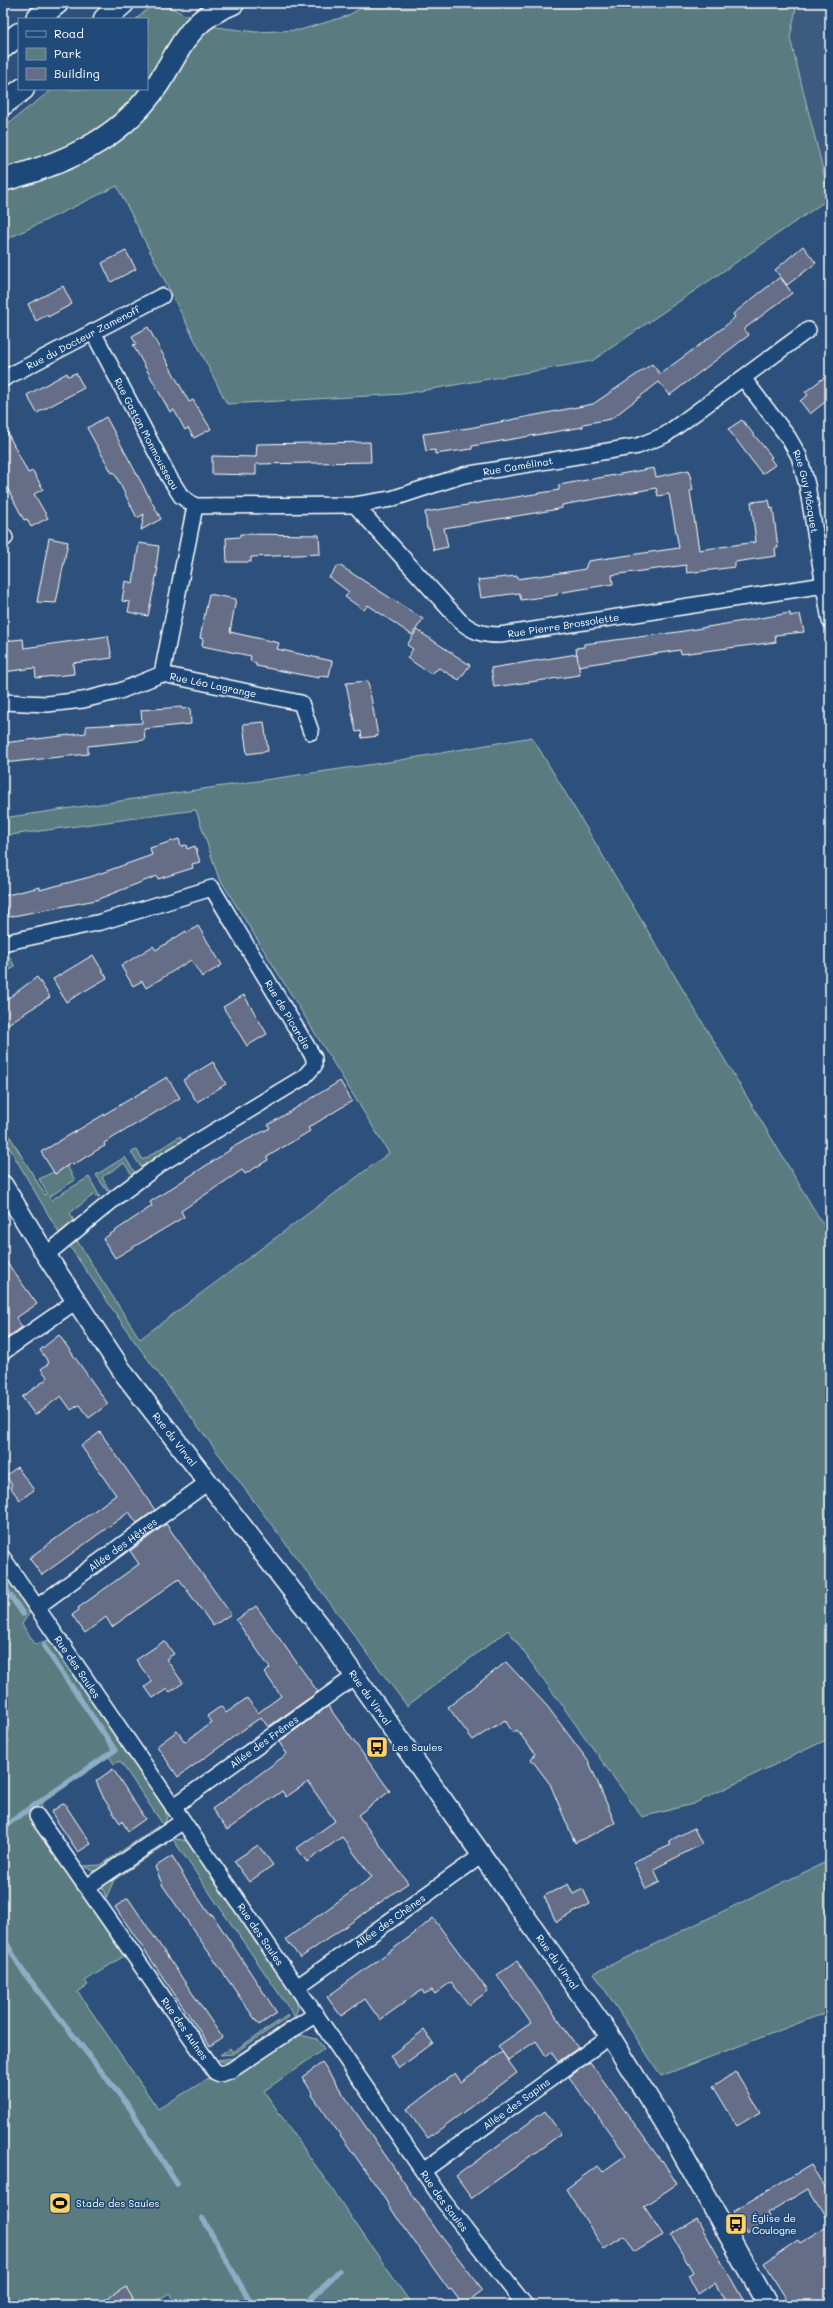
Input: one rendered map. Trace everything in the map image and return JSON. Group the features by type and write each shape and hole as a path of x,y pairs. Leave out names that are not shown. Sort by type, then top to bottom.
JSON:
{"highway":[{"path":"38,18 56,3"},
{"path":"3,180 62,161 94,145 117,130 147,99 194,26 208,14 233,3"},
{"path":"3,47 18,35"},
{"path":"3,104 22,90"}],"street":[{"name":"Rue du Docteur Zamenoff","path":"3,379 162,296"},
{"name":"Rue Camélinat","path":"195,506 355,505 391,499 464,475 638,446 665,435 808,330"},
{"name":"Rue Gaston Monmousseau","path":"92,332 169,477 181,496 195,506"},
{"name":"Rue Guy Môcquet","path":"743,378 788,437 799,456 807,485 830,621"},
{"name":"Rue Pierre Brossolette","path":"355,505 460,621 469,628 487,635 500,635 824,585"},
{"path":"162,674 195,506"},
{"name":"Rue Léo Lagrange","path":"3,702 48,704 83,700 120,691 162,674 301,703 311,732"},
{"name":"Rue de Picardie","path":"3,943 101,922 212,888 314,1058 314,1066 311,1072 162,1163 113,1199 46,1255"},
{"name":"Rue du Virval","path":"3,1185 46,1255 130,1381 284,1578 610,2036 674,2138 768,2305"},
{"path":"3,1352 76,1301"},
{"name":"Allée des Hêtres","path":"37,1607 208,1482"},
{"name":"Rue des Saules","path":"3,1558 423,2171 461,2224 525,2305"},
{"name":"Allée des Frênes","path":"173,1807 355,1676"},
{"name":"Rue des Aulnes","path":"37,1816 87,1886 209,2066 218,2074 230,2071 316,2014"},
{"path":"87,1886 183,1821"},
{"name":"Allée des Chênes","path":"298,1987 482,1855"},
{"name":"Allée des Sapins","path":"423,2171 610,2036"}],"shaded area":[{"path":"797,3 830,3 830,197 790,38"}],"green space":[{"path":"155,3 161,3 208,26 256,32 300,30 347,16 370,3 797,3 790,38 830,198 592,361 403,394 227,404 117,186 3,241 3,127 52,90 148,90 148,18 137,18"},
{"path":"532,737 830,1236 830,1738 693,1804 642,1817 508,1630 407,1706 135,1342 70,1247 77,1241 140,1339 389,1153 218,876 196,810 3,836 3,818 395,761"},
{"path":"8,954 15,967 3,974 3,955"},
{"path":"3,1125 45,1195 47,1193 39,1179 53,1172 55,1174 67,1166 75,1180 49,1197 51,1200 89,1177 100,1197 93,1195 70,1213 74,1221 59,1233 3,1137"},
{"path":"180,1136 182,1141 141,1167 131,1152 137,1150 143,1160"},
{"path":"125,1157 135,1173 132,1175 124,1163 102,1177 109,1190 107,1191 96,1175"},
{"path":"3,1572 31,1611 22,1624 35,1644 49,1640 165,1809 167,1817 164,1826 120,1761 114,1764 108,1755 39,1801 42,1807 28,1816 124,1956 85,1981 88,1985 78,1992 158,2109 209,2078 225,2082 300,2035 317,2039 324,2049 264,2091 412,2305 177,2305 170,2293 149,2305 3,2305"},
{"path":"158,1826 160,1830 101,1870 94,1871 84,1866 101,1865"},
{"path":"172,1838 187,1841 296,2000 298,2008 295,2017"},
{"path":"165,1841 167,1844 114,1880 106,1898 103,1888 106,1881"},
{"path":"830,1860 830,2011 661,2076 594,1973"},
{"path":"288,2015 289,2017 233,2054 220,2055 230,2048 232,2052"},
{"path":"289,2021 290,2023 231,2062 222,2062 218,2060 233,2058"}],"building":[{"path":"803,246 816,263 787,285 775,270"},
{"path":"126,251 136,269 111,282 102,263"},
{"path":"780,277 792,293 744,329 749,335 670,395 659,382 611,419 583,424 583,427 472,446 472,449 435,454 435,450 426,451 423,434 469,428 593,404 652,364 660,374 724,327 735,317 733,314"},
{"path":"63,286 72,304 48,317 47,315 36,321 28,304"},
{"path":"148,327 189,402 193,400 211,429 194,438 188,428 185,430 174,410 170,412 133,345 136,344 132,336"},
{"path":"67,373 68,376 76,373 84,388 37,413 27,395"},
{"path":"830,373 830,398 810,414 800,401 808,395 805,392"},
{"path":"106,417 161,519 141,530 144,514 137,518 114,472 112,473 87,428"},
{"path":"742,420 772,457 770,458 775,465 762,474 728,429"},
{"path":"3,424 28,473 33,471 43,489 34,494 48,518 31,527 27,519 24,520 3,480"},
{"path":"370,442 371,462 256,464 256,475 212,474 212,456 256,457 257,444"},
{"path":"654,468 656,477 689,470 693,490 690,491 699,550 756,542 751,502 769,500 771,509 773,508 778,548 775,548 776,556 735,562 735,567 687,573 686,565 612,575 613,584 557,593 557,595 521,600 519,593 481,598 478,580 517,576 517,579 574,571 585,569 588,561 679,548 669,494 658,496 656,488 562,505 562,508 553,510 444,528 448,547 434,550 429,529 427,529 425,512 559,490 559,485"},
{"path":"240,534 319,535 320,554 251,557 251,562 227,562 226,538 240,537"},
{"path":"49,538 68,542 56,603 37,602"},
{"path":"139,543 159,546 156,568 158,568 148,616 128,612 130,602 122,601 125,581 133,583"},
{"path":"339,565 423,619 412,635 368,605 364,610 345,597 349,592 329,577"},
{"path":"209,594 236,599 230,632 279,643 277,649 332,661 329,677 319,676 319,678 256,666 256,663 250,661 251,656 202,646 203,639 200,638"},
{"path":"790,613 790,616 800,614 804,632 775,635 776,642 681,654 680,650 578,666 576,648 584,647 584,644 678,632"},
{"path":"417,630 470,665 459,680 439,668 431,674 407,658 413,649 407,645"},
{"path":"108,636 112,658 73,663 74,674 36,678 35,668 3,672 3,641 23,639 24,648"},
{"path":"577,654 580,675 494,687 491,668"},
{"path":"368,681 378,736 362,738 361,731 356,732 346,683"},
{"path":"181,707 182,709 190,708 191,724 144,729 145,740 88,746 88,754 3,763 3,743 86,733 86,726 142,723 141,710"},
{"path":"264,722 268,751 247,754 243,724"},
{"path":"179,839 181,846 186,845 187,849 195,846 200,862 192,864 193,868 158,879 157,876 96,900 8,917 3,896 40,887 40,890 90,877 152,855 150,848"},
{"path":"198,926 222,965 202,977 191,960 146,988 142,981 133,986 121,966 153,946 156,950 186,931 187,933"},
{"path":"93,955 107,978 66,1002 53,979"},
{"path":"37,977 50,997 3,1027 3,1002"},
{"path":"244,995 267,1034 247,1046 223,1007"},
{"path":"213,1062 226,1084 197,1102 183,1080"},
{"path":"167,1077 180,1098 104,1143 105,1146 73,1165 71,1163 55,1174 41,1152"},
{"path":"340,1081 352,1101 308,1128 310,1131 267,1157 268,1160 245,1174 242,1170 181,1211 184,1217 115,1258 103,1239 152,1206 150,1202 230,1150 229,1149 270,1128 268,1125"},
{"path":"3,1257 37,1304 16,1318 22,1327 3,1341"},
{"path":"59,1335 108,1404 89,1418 79,1405 71,1410 61,1396 35,1415 22,1397 48,1378 41,1369 49,1363 40,1350"},
{"path":"100,1432 155,1510 137,1523 129,1512 42,1575 29,1558 116,1495 81,1446"},
{"path":"17,1467 34,1490 20,1500 10,1487 12,1485 6,1476"},
{"path":"166,1524 231,1614 213,1626 179,1579 112,1627 106,1617 85,1633 72,1615 79,1610 78,1608 139,1564 130,1551"},
{"path":"256,1606 318,1692 268,1727 261,1717 178,1777 157,1746 177,1731 185,1742 212,1722 207,1716 221,1706 226,1713 247,1698 258,1713 281,1696 265,1673 270,1668 236,1620"},
{"path":"164,1641 174,1654 166,1659 183,1683 170,1692 167,1689 153,1698 145,1687 152,1682 136,1660"},
{"path":"506,1662 547,1706 589,1762 615,1823 575,1843 550,1784 531,1759 535,1754 517,1730 513,1733 505,1720 473,1740 448,1707"},
{"path":"328,1706 390,1791 358,1815 408,1883 300,1958 286,1939 372,1877 342,1837 307,1862 297,1848 335,1821 308,1782 286,1797 282,1791 227,1830 212,1809 287,1754 279,1742"},
{"path":"113,1769 145,1819 128,1831 122,1821 120,1823 104,1799 96,1781"},
{"path":"64,1803 91,1844 78,1852 51,1812"},
{"path":"694,1828 702,1844 654,1869 660,1882 646,1889 633,1862 671,1845 669,1841"},
{"path":"258,1845 273,1865 249,1882 234,1861"},
{"path":"172,1856 183,1873 182,1874 210,1915 212,1914 277,2013 259,2025 163,1886 155,1867"},
{"path":"568,1884 573,1894 583,1889 590,1904 556,1922 544,1896"},
{"path":"128,1898 222,2037 210,2046 115,1907"},
{"path":"433,1918 488,1991 469,2005 451,1982 435,1994 432,1990 424,1994 422,1990 380,2020 365,1999 341,2016 327,1997 415,1933"},
{"path":"517,1961 578,2048 558,2062 551,2052 546,2056 536,2041 508,2060 498,2046 531,2023 497,1975"},
{"path":"424,2030 433,2043 399,2068 390,2056"},
{"path":"502,2052 517,2073 428,2138 407,2109 455,2073 461,2082"},
{"path":"590,2062 661,2161 662,2160 677,2184 644,2206 663,2235 635,2252 625,2236 604,2249 566,2189 597,2166 602,2172 626,2155 569,2077"},
{"path":"322,2063 438,2232 483,2290 463,2305 451,2289 449,2290 405,2230 377,2187 312,2095 313,2094 302,2077"},
{"path":"736,2072 760,2112 737,2126 713,2086"},
{"path":"545,2111 561,2134 472,2198 456,2176"},
{"path":"811,2165 830,2196 830,2225 808,2189 767,2213 770,2219 747,2233 733,2211"},
{"path":"697,2219 746,2305 727,2305 715,2283 698,2294 688,2275 693,2272 671,2235"},
{"path":"830,2225 830,2305 790,2305 764,2263 798,2240 800,2243"},
{"path":"126,2287 133,2299 124,2305 96,2305"}],"waterway":[{"path":"3,1585 23,1614"},
{"path":"3,1827 115,1750 44,1646"},
{"path":"3,1937 22,1970 130,2108 177,2184"},
{"path":"203,2219 252,2305"},
{"path":"304,2305 339,2271"}],"place":[{"name":"Les Saules","path":"377,1747"},
{"name":"Stade des Saules","path":"60,2203"},
{"name":"Église de Coulogne","path":"736,2224"}]}
